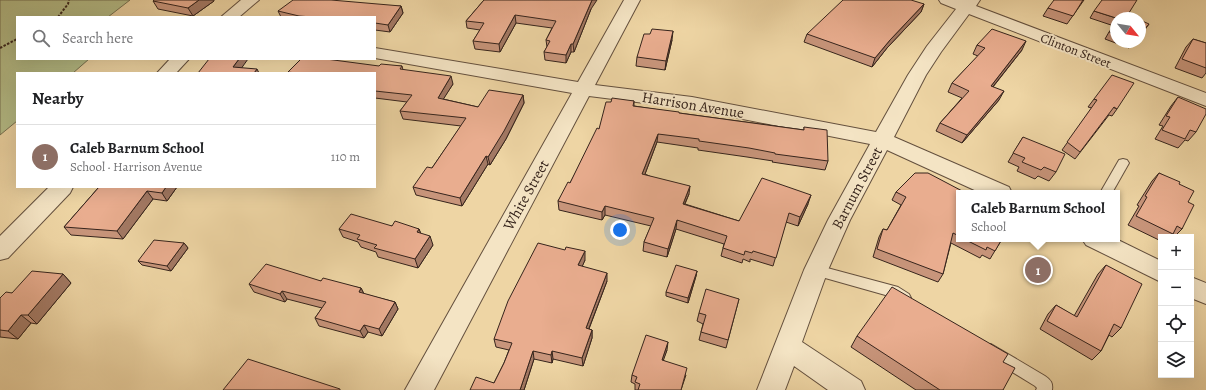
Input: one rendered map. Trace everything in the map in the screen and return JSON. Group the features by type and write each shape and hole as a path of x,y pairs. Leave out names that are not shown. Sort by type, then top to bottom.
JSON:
{"street":[{"path":"230,16 251,0"},
{"name":"White Street","path":"419,390 632,0"},
{"name":"Clinton Street","path":"961,3 1206,100"},
{"name":"Barnum Street","path":"771,390 816,270 839,220 917,75 961,3"},
{"name":"Harrison Avenue","path":"376,53 583,89 692,104 883,140 993,190"},
{"path":"167,72 179,60"},
{"path":"0,251 61,188"},
{"path":"1100,242 1158,271"},
{"path":"1194,288 1206,294"},
{"path":"787,347 851,390"}],"lane":[{"path":"1108,190 1123,163"},
{"path":"816,270 893,291 913,304"},
{"path":"980,344 1040,381 1045,385 1044,390"}],"path":[{"path":"59,16 68,4 69,0"},
{"path":"0,48 16,40"}],"green space":[{"path":"0,0 130,0 109,16 16,16 16,60 88,60 74,72 16,72 16,122 0,135"}],"building":[{"path":"199,0 188,8 153,1"},
{"path":"293,0 331,0 401,6 388,25 376,23 376,16 299,16 278,11"},
{"path":"484,0 592,0 573,44 571,44 566,55 544,52 550,41 546,40 556,21 515,15 499,44 473,41 484,23 466,21"},
{"path":"843,0 911,0 924,4 875,58 807,34"},
{"path":"1054,0 1083,0 1073,16 1048,8"},
{"path":"1102,0 1137,0 1130,12 1110,12 1110,16 1094,11"},
{"path":"652,29 673,31 666,61 637,57 644,34 650,34"},
{"path":"992,29 1026,41 991,86 1004,91 967,135 940,123 969,91 952,83 985,48 977,45"},
{"path":"1193,39 1206,43 1206,68 1182,59"},
{"path":"208,60 238,60 233,67 257,69 255,72 199,72"},
{"path":"300,60 334,60 379,66 381,64 402,66 400,69 451,76 438,98 478,107 489,90 523,95 504,131 488,157 486,156 460,198 413,187 427,167 432,168 466,118 400,111 412,95 376,91 376,72 288,72"},
{"path":"1112,75 1134,83 1117,109 1114,107 1080,152 1067,142 1097,100 1094,99"},
{"path":"1178,97 1206,109 1206,114 1196,132 1190,130 1185,139 1162,130 1170,117 1166,116"},
{"path":"612,98 634,101 633,106 679,113 804,130 804,127 827,130 828,161 775,154 749,148 699,141 699,139 658,134 642,174 690,186 683,204 739,221 762,178 811,195 800,217 789,213 776,258 753,251 752,253 745,251 744,255 723,248 727,236 677,220 668,249 644,242 654,218 605,206 602,212 558,201 568,182 570,183 597,128 599,129 606,102 611,102"},
{"path":"1023,137 1065,154 1056,172 1044,167 1041,170 1022,162 1025,158 1013,153"},
{"path":"915,173 928,173 960,190 956,190 956,234 953,233 943,274 877,249 883,229 887,230 906,197 896,192"},
{"path":"1159,173 1180,182 1179,184 1194,191 1188,202 1194,205 1182,229 1177,226 1173,234 1136,216 1147,197 1145,196"},
{"path":"98,188 165,188 162,193 147,191 117,231 64,227"},
{"path":"351,214 392,226 395,221 419,229 417,232 430,236 415,259 374,248 377,245 357,239 360,235 339,229"},
{"path":"154,240 184,243 167,266 138,261"},
{"path":"970,242 1000,242 995,251 987,247 986,250"},
{"path":"538,243 565,250 566,247 585,251 578,265 607,273 586,328 592,330 582,358 552,351 551,355 533,351 520,390 470,390 476,377 494,383 504,363 512,343 494,339 508,301"},
{"path":"266,264 321,281 323,278 361,288 359,292 395,302 379,329 364,325 360,331 315,318 326,302 282,291 280,294 249,284"},
{"path":"676,265 697,271 688,298 666,292"},
{"path":"1106,265 1142,284 1121,328 1114,324 1101,351 1047,321 1056,305 1077,317"},
{"path":"32,271 63,274 28,315 21,315 8,331 0,330 0,298 6,292 12,293"},
{"path":"892,287 1008,354 1003,362 1015,368 1003,390 940,390 857,336"},
{"path":"706,289 739,299 728,340 701,332 706,315 699,313"},
{"path":"646,335 668,342 662,360 687,368 681,390 638,390 640,384 635,382 637,377 632,375"},
{"path":"248,359 340,389 340,390 223,390"}],"place":[{"name":"Caleb Barnum School","path":"1038,270"}]}
